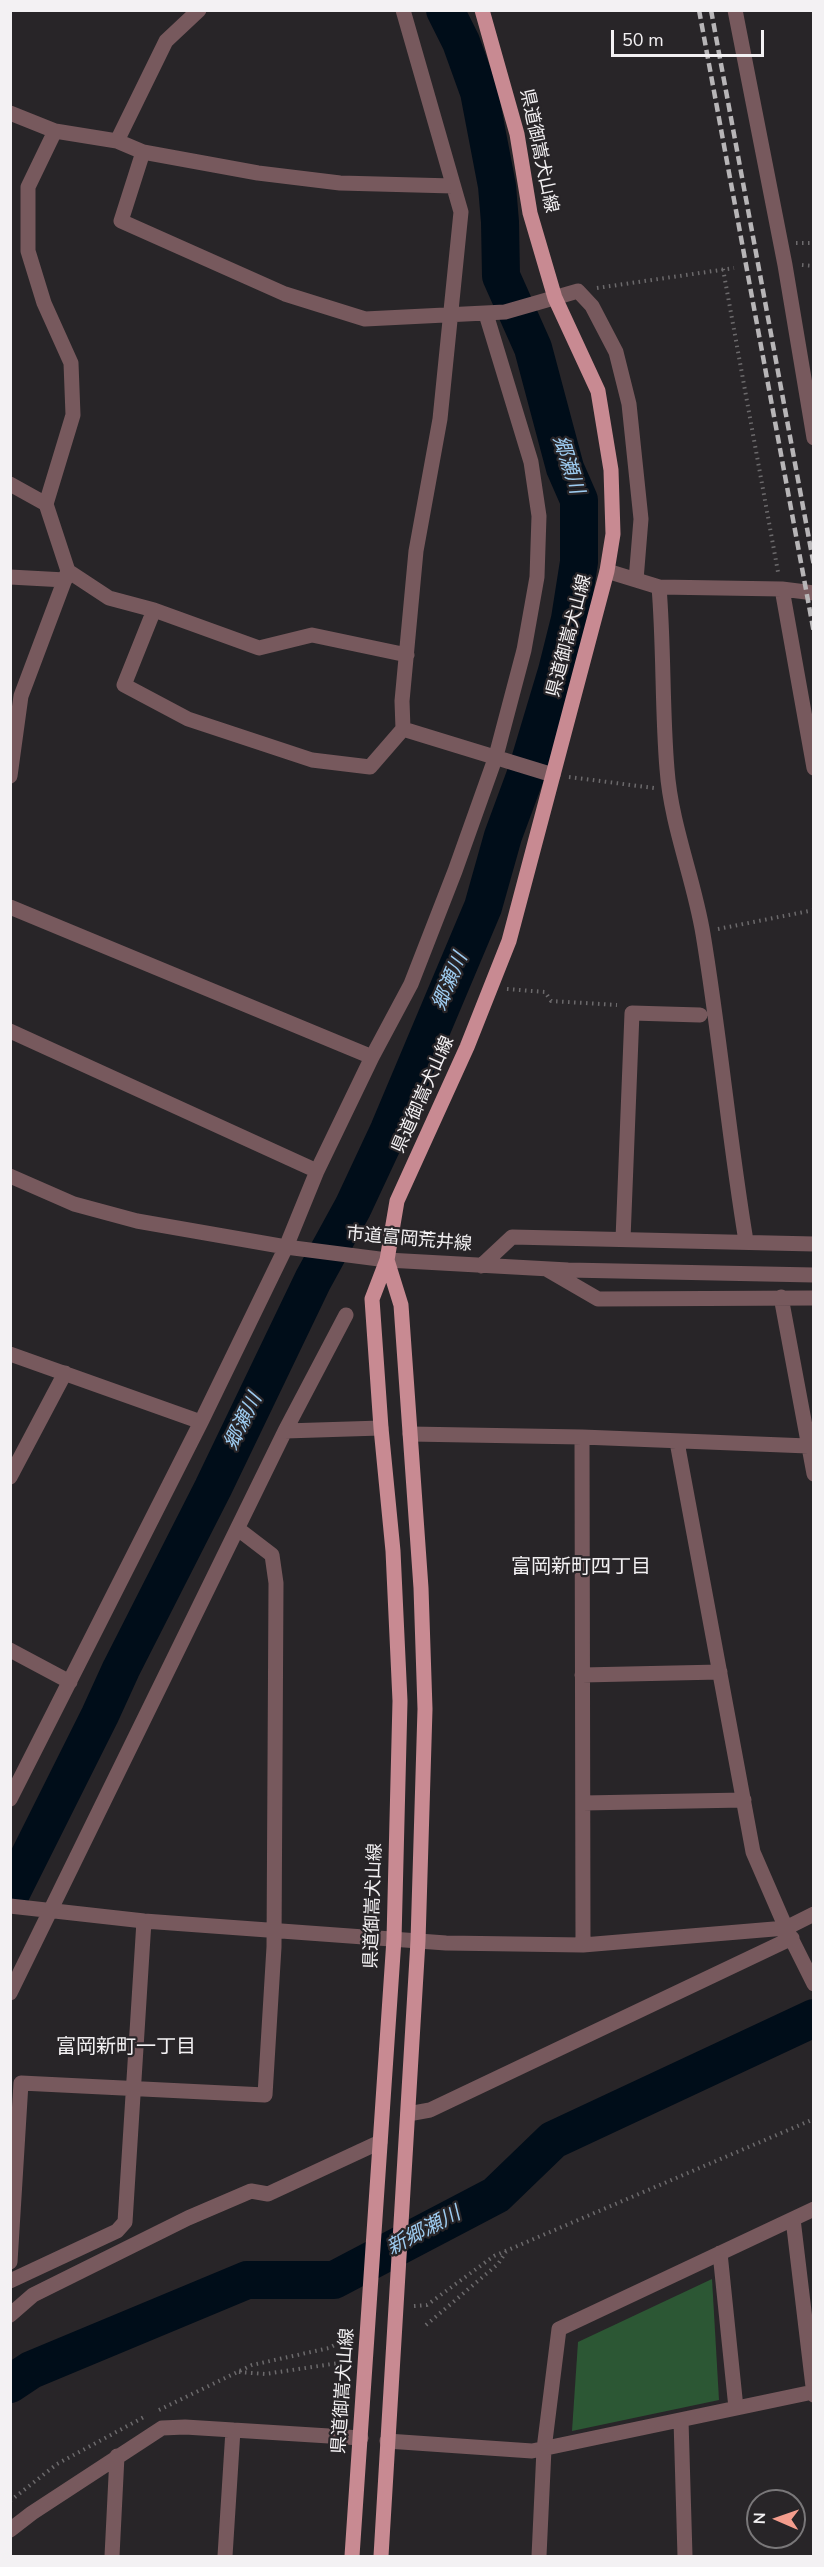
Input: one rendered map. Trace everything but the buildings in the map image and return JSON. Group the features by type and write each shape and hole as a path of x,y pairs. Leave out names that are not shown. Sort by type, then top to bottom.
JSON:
{"main road":[{"name":"県道御嵩犬山線","path":"352,2556 362,2438 394,1939 400,1701 393,1551 372,1299 387,1260 397,1201 467,1047 509,941 607,571 613,534 611,470 598,391 555,298 530,213 517,134 482,10"},
{"name":"県道御嵩犬山線","path":"381,2556 418,1941 425,1710 422,1588 401,1305 387,1260"}],"street":[{"path":"117,141 166,41 199,10"},
{"path":"154,610 124,685 188,719 312,759 370,767 403,729 402,701 416,551 441,419 461,212 403,10"},
{"path":"735,10 785,265 813,438"},
{"path":"10,113 55,130 117,141 142,152 258,173 340,183 453,186"},
{"path":"10,776 21,696 66,575 46,504 73,415 70,363 44,303 28,251 28,187 55,130"},
{"path":"142,152 122,221 285,294 365,319 505,312 578,291 592,306 616,352 629,404 641,519 636,580"},
{"path":"10,1799 201,1422 286,1247 317,1171 372,1057 411,984 496,756 524,650 535,587 539,516 531,462 486,314"},
{"path":"10,484 46,504"},
{"path":"607,571 659,587 782,589 813,593"},
{"path":"10,577 66,575 109,598 154,610 259,648 312,635 407,655"},
{"path":"659,587 663,628 667,771 703,932 722,1053 730,1148 746,1241"},
{"path":"782,589 813,768"},
{"path":"403,729 553,775"},
{"path":"10,908 372,1057"},
{"path":"623,1239 632,1012 700,1016"},
{"path":"10,1031 317,1171"},
{"name":"市道富岡荒井線","path":"10,1176 74,1204 136,1221 286,1247 354,1256 387,1260 568,1270 813,1275"},
{"path":"481,1266 512,1237 813,1244"},
{"path":"545,1268 598,1299 813,1298"},
{"path":"781,1297 813,1474"},
{"path":"10,1993 285,1431 346,1315"},
{"path":"10,1354 201,1422"},
{"path":"10,1477 65,1373"},
{"path":"285,1431 381,1428"},
{"path":"411,1434 582,1437 808,1446"},
{"path":"582,1437 583,1946"},
{"path":"677,1442 753,1852 813,1984"},
{"path":"10,2262 21,2083 265,2095 275,1931 276,1583 272,1555 238,1529"},
{"path":"10,1650 70,1682"},
{"path":"582,1675 720,1672"},
{"path":"583,1803 744,1800"},
{"path":"10,1906 144,1921 418,1941 583,1946 789,1933"},
{"path":"408,2114 430,2110 789,1933 813,1914"},
{"path":"10,2281 117,2231 125,2222 144,1921"},
{"path":"10,2315 33,2295 188,2218 251,2191 268,2194 380,2150"},
{"path":"540,2556 544,2449 559,2330 813,2209"},
{"path":"387,2440 532,2451 813,2394 793,2219"},
{"path":"720,2253 736,2408"},
{"path":"681,2420 686,2556"},
{"path":"10,2530 117,2456 162,2428 185,2427 362,2438"},
{"path":"225,2556 233,2430"},
{"path":"112,2556 117,2456"}],"path":[{"path":"578,291 734,268"},
{"path":"723,269 782,589"},
{"path":"553,775 655,788 657,799"},
{"path":"703,932 813,910"},
{"path":"491,987 545,992 551,1001 626,1005 632,1012"},
{"path":"414,2306 427,2305 494,2256 813,2119"},
{"path":"426,2325 498,2264 506,2252"},
{"path":"239,2372 265,2374 339,2363"}],"green space":[{"path":"712,2279 719,2400 572,2431 578,2342"}],"waterway":[{"name":"郷瀬川","path":"10,1895 213,1488 313,1280 353,1207 389,1130 483,907 503,836 527,771 570,619 579,562 579,500 565,468 533,348 501,276 497,186 479,92 461,42 445,10"},
{"name":"新郷瀬川","path":"10,2384 31,2370 247,2280 334,2280 496,2195 553,2140 814,2018"}],"railway":[{"path":"699,10 814,633"},
{"path":"711,10 814,566"}],"district":[{"name":"富岡新町四丁目","path":"581,1568"},
{"name":"富岡新町一丁目","path":"126,2048"}]}
